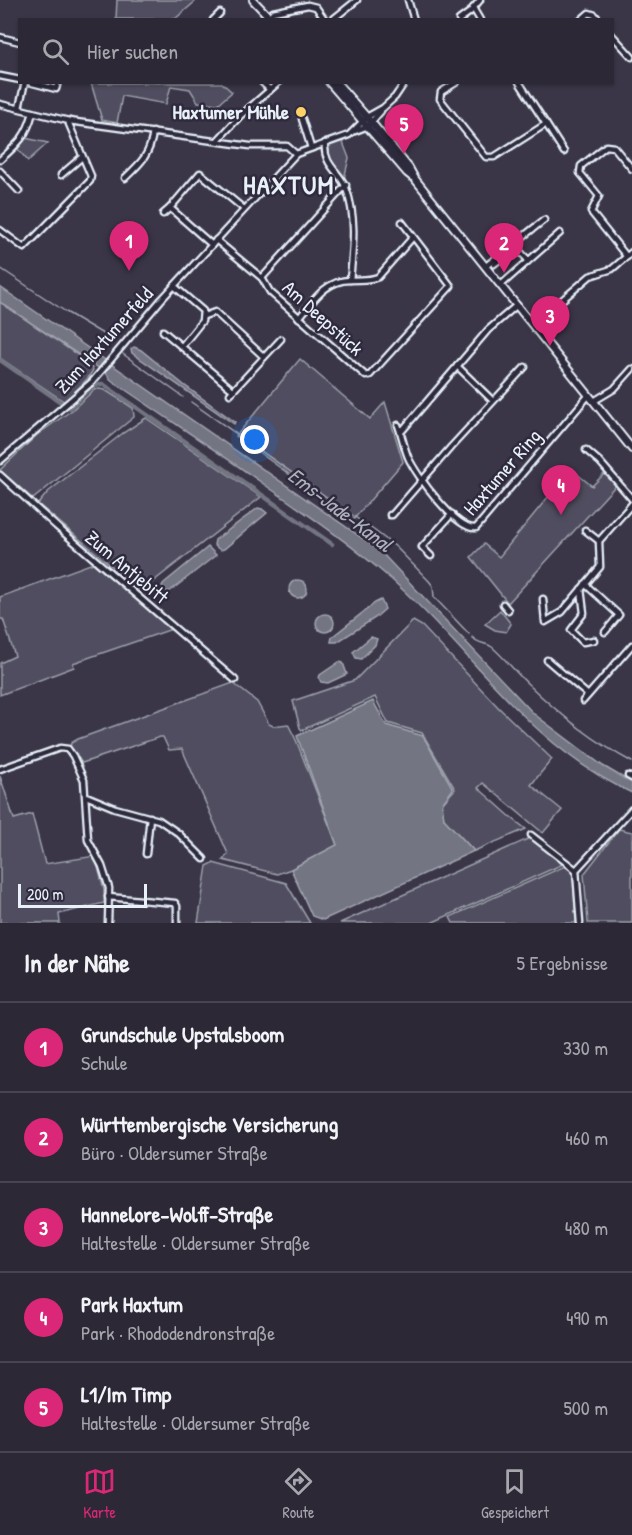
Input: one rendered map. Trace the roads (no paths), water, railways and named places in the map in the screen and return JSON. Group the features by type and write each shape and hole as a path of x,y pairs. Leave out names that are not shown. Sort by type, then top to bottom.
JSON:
{"main road":[{"path":"253,0 271,18"},
{"path":"331,84 409,168 415,179 632,449"},
{"path":"338,84 367,122"}],"street":[{"path":"334,18 357,0"},
{"path":"408,0 414,18"},
{"path":"461,18 480,0"},
{"path":"271,18 273,12 308,5 316,6 324,18"},
{"path":"473,8 479,18"},
{"path":"215,18 220,13"},
{"path":"583,18 589,13 597,18"},
{"path":"0,37 18,42"},
{"path":"614,37 632,57"},
{"path":"0,76 18,80"},
{"path":"19,108 26,84"},
{"path":"36,84 57,89 58,84"},
{"path":"264,84 270,90"},
{"path":"217,141 240,115 277,84"},
{"path":"0,104 69,121 250,146 287,146 296,154 353,132 383,108 404,84"},
{"path":"454,84 441,92 440,99 486,157 494,157 546,124"},
{"path":"520,84 564,152"},
{"path":"0,160 24,138 33,112"},
{"path":"302,119 311,148"},
{"path":"0,230 24,248 90,181 91,176 69,121"},
{"path":"125,178 151,148 153,132"},
{"path":"325,143 329,163 346,185 355,225 350,280"},
{"path":"627,257 591,212 599,196 580,173 581,166 606,146 614,147 632,169"},
{"name":"Zum Haxtumerfeld","path":"0,461 82,392 174,286 296,154"},
{"path":"61,175 82,157"},
{"path":"0,171 19,191"},
{"path":"163,214 200,173 244,210"},
{"path":"262,278 346,185"},
{"name":"Am Deepstück","path":"170,208 262,278 270,292 363,375 370,375 451,286 402,222"},
{"path":"486,266 544,220"},
{"path":"501,285 560,233"},
{"path":"299,318 330,285 339,280 370,280 378,277 413,237"},
{"path":"494,264 516,247 528,260"},
{"path":"533,325 590,276 612,269 632,252"},
{"path":"174,286 202,311 204,316"},
{"path":"400,432 488,330 518,305"},
{"path":"182,346 204,316 215,312 264,357"},
{"path":"163,331 231,392 281,339"},
{"path":"457,366 493,400"},
{"path":"390,515 423,482 493,400 525,367"},
{"path":"591,398 614,389 632,369"},
{"name":"Haxtumer Ring","path":"398,426 409,458 423,482 452,514 470,529 476,528 591,398"},
{"path":"586,450 600,462 632,499"},
{"name":"Zum Antjebitt","path":"0,475 235,680"},
{"path":"543,599 545,622 562,612 600,567 599,541 631,507"},
{"path":"431,555 422,547 452,514"},
{"path":"585,530 599,541"},
{"path":"583,587 619,615 605,632"},
{"path":"583,587 584,613 571,630 583,642 594,640"},
{"path":"503,604 508,610"},
{"path":"583,701 632,645"},
{"path":"547,660 588,695"},
{"path":"0,768 60,748 68,749 73,756 84,780 88,840 102,866 109,888 108,923"},
{"path":"86,796 115,808 159,820 178,833 204,859"},
{"path":"580,923 576,870 632,809"},
{"path":"146,854 150,817"},
{"path":"531,835 576,870"},
{"path":"108,897 175,903 177,923"}],"water":[{"path":"0,287 378,549 534,714 603,766 632,783 632,793 595,773 562,750 532,724 422,608 361,555 227,458 111,380 106,373 0,302"},
{"path":"134,347 235,422 234,424 132,353 131,349"},
{"path":"258,508 267,513 224,549 220,550 214,545 215,540"},
{"path":"208,547 216,555 169,592 163,590 164,583"},
{"path":"298,580 304,583 307,589 304,595 298,598 292,595 289,589 292,583"},
{"path":"381,600 385,609 375,618 337,642 331,642 332,637"},
{"path":"321,614 329,614 334,619 332,630 321,632 316,627 316,619"},
{"path":"371,637 377,639 375,645 361,659 356,658 353,652"},
{"path":"339,662 343,663 347,674 328,683 321,682 320,675"},
{"path":"373,701 386,725 423,736 453,789 442,804 444,819 474,851 323,920 312,916 291,869 337,845 297,736"}],"waterway":[{"path":"0,268 108,337 112,344"},
{"path":"123,354 183,397"},
{"path":"0,360 62,403"},
{"path":"69,407 89,389 103,384 332,544"},
{"name":"Ems-Jade-Kanal","path":"191,402 396,547 429,581 433,586 434,597 469,634"},
{"path":"472,637 492,647 564,716 632,762"}],"place":[{"name":"Haxtumer Mühle","path":"301,112"},
{"name":"L1/Im Timp","path":"404,154"},
{"name":"Grundschule Upstalsboom","path":"129,271"},
{"name":"Württembergische Versicherung","path":"504,273"},
{"name":"Hannelore-Wolff-Straße","path":"550,346"},
{"name":"Park Haxtum","path":"561,515"}],"district":[{"name":"HAXTUM","path":"289,185"}]}
